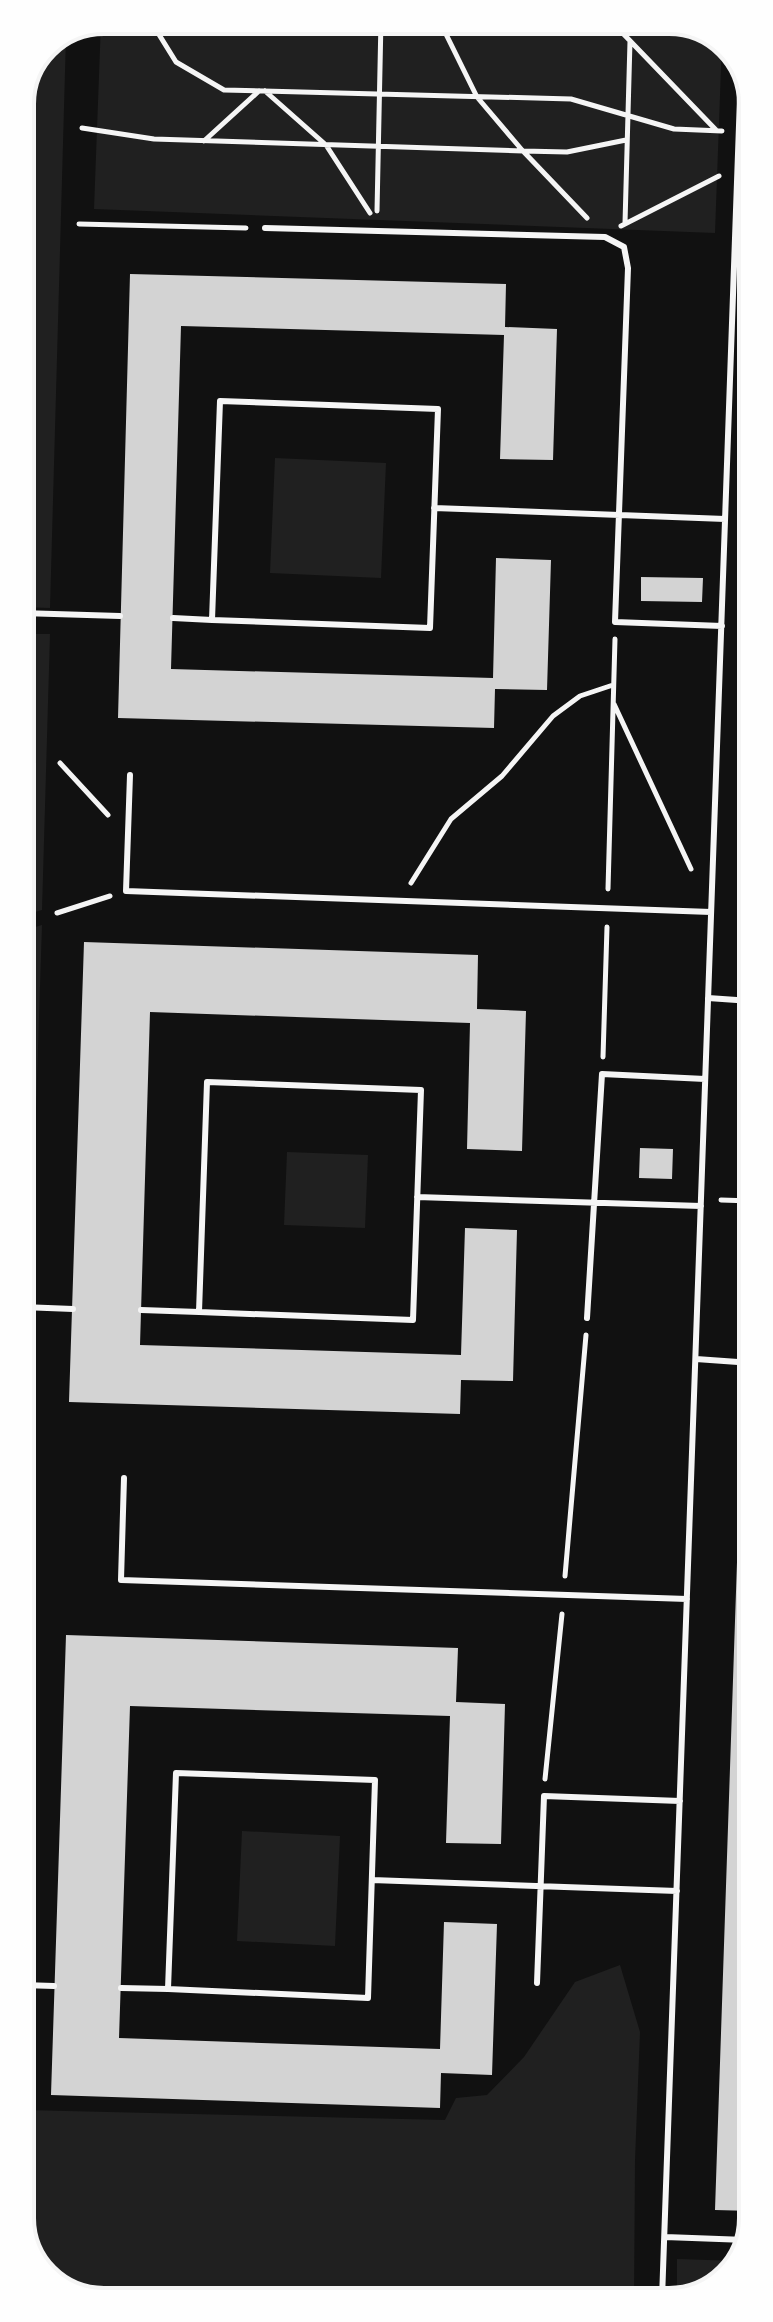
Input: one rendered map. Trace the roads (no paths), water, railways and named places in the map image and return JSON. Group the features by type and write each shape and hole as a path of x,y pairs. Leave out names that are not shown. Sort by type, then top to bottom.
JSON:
{"lane":[{"path":"663,2288 739,132"},
{"path":"265,228 605,237 624,247 628,268 615,622 722,626"},
{"path":"173,618 212,620 430,628 438,409 220,401 212,620"},
{"path":"434,508 725,519"},
{"path":"34,613 120,616"},
{"path":"130,775 126,891 711,912"},
{"path":"708,998 739,1000"},
{"path":"587,1318 602,1074 705,1079"},
{"path":"141,1310 413,1320 421,1090 207,1082 199,1312"},
{"path":"417,1197 701,1203"},
{"path":"34,1307 73,1309"},
{"path":"696,1359 739,1362"},
{"path":"124,1478 121,1580 687,1599"},
{"path":"121,1988 368,1998 375,1780 176,1773 168,1989"},
{"path":"537,1983 544,1796 680,1801"},
{"path":"372,1880 677,1891"},
{"path":"34,1985 54,1986"},
{"path":"665,2237 735,2240"}]}
